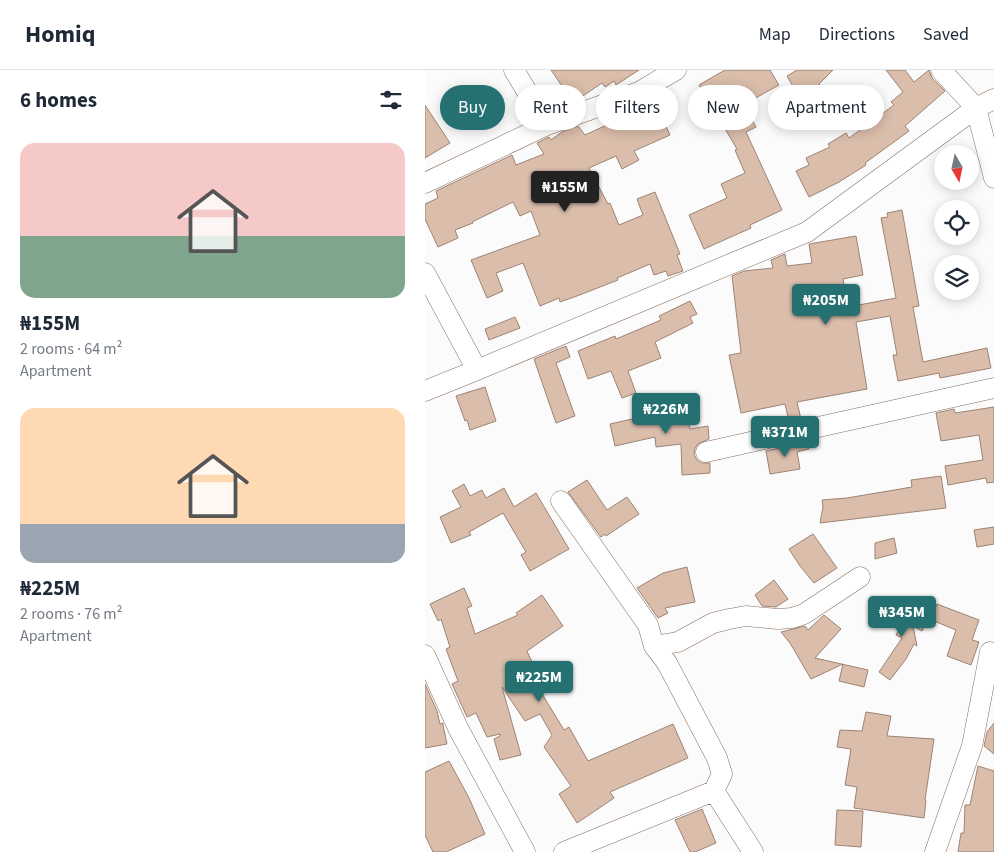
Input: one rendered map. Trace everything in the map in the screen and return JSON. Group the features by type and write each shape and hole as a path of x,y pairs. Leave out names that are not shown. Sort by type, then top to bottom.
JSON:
{"street":[{"path":"514,70 523,85"},
{"path":"586,110 639,92 676,70"},
{"path":"941,70 976,108 994,178"},
{"path":"425,390 807,232 976,108 994,99"},
{"path":"425,183 535,130"},
{"path":"425,273 477,370"},
{"path":"706,452 994,388"},
{"path":"561,501 648,625 655,646 667,663 717,758 722,774 714,791 564,852"},
{"path":"655,646 678,642 713,623 729,619 746,616 778,619 792,618 804,614 860,577"},
{"path":"667,663 678,642"},
{"path":"935,852 972,746 990,652"},
{"path":"425,654 459,728 525,852"},
{"path":"714,791 753,852"}],"building":[{"path":"551,70 639,70 616,85 614,81 608,85 602,83 596,85 596,87 586,94 586,85 561,85"},
{"path":"725,70 770,70 779,85 768,85 768,91 758,97 758,85 699,85"},
{"path":"797,70 833,70 820,85 792,85 787,76"},
{"path":"886,70 905,70 914,82 929,70 932,78 945,91 905,126 909,131 865,163 866,165 839,182 809,197 796,171 809,165 806,158 830,147 828,144 846,133 849,138 860,130 884,130 884,112 894,105 891,102 903,92"},
{"path":"425,105 450,143 425,158"},
{"path":"567,130 581,130 585,135 596,130 668,130 670,135 634,151 639,160 622,169 616,156 589,168 608,204 610,203 619,225 643,215 637,199 655,192 680,254 677,255 683,271 668,276 666,271 654,275 650,264 617,278 618,280 577,296 560,302 559,298 540,306 523,263 496,273 503,291 487,298 471,260 540,235 531,211 520,216 513,202 473,223 455,230 458,238 438,247 425,219 425,204 438,198 436,191 512,155 516,165 544,154 537,143 549,137 551,140"},
{"path":"726,130 750,130 746,132 782,210 750,225 751,228 704,249 689,215 727,198 721,184 745,173 735,150 737,149"},
{"path":"902,210 919,306 913,307 923,362 987,348 991,368 940,378 939,373 898,381 893,355 897,355 890,316 856,322 867,389 797,402 801,419 789,421 785,404 741,413 729,355 741,353 732,276 744,271 773,268 771,260 785,254 787,266 812,263 809,244 856,236 863,275 843,279 848,307 896,298 881,218 888,217 887,213"},
{"path":"690,301 697,314 690,317 693,323 655,342 661,358 628,371 636,393 622,398 611,371 588,379 578,351 615,336 616,339 661,320 659,316"},
{"path":"515,317 520,328 489,340 485,329"},
{"path":"566,346 570,357 556,363 575,416 556,423 534,359"},
{"path":"485,387 496,421 470,430 456,396"},
{"path":"687,407 690,429 708,426 709,439 698,444 694,454 697,460 702,463 710,463 710,473 682,475 681,444 656,447 655,437 615,446 610,424 654,414 653,412"},
{"path":"994,407 994,482 987,483 986,478 948,485 945,466 983,460 979,435 941,441 936,413 954,409 955,413"},
{"path":"807,442 809,449 797,452 800,469 770,474 766,451"},
{"path":"941,476 946,508 820,523 823,507 822,500 847,498 912,487 911,480"},
{"path":"587,480 607,510 627,497 639,514 606,536 605,534 601,537 568,492"},
{"path":"464,484 470,496 482,490 486,498 504,488 514,507 536,493 569,549 530,571 521,555 526,552 503,513 469,532 471,535 451,543 440,517 461,507 452,491"},
{"path":"994,527 994,544 977,547 974,530"},
{"path":"813,534 837,568 814,583 789,549"},
{"path":"894,538 897,553 875,559 875,543"},
{"path":"687,567 695,602 665,608 668,613 658,618 637,588 663,573"},
{"path":"774,580 788,599 776,607 762,606 755,595"},
{"path":"464,588 472,606 467,608 475,634 518,615 516,613 542,595 563,626 527,651 541,682 536,684 564,730 569,727 588,761 673,724 688,758 610,792 614,798 577,823 559,794 571,786 544,747 552,735 540,714 525,721 502,687 521,755 500,760 494,739 500,736 500,734 487,737 476,713 467,717 452,684 458,681 446,649 450,647 441,619 438,621 430,604"},
{"path":"891,601 927,621 922,631 913,626 917,646 914,644 906,659 890,680 879,672 902,638 896,635 903,622 885,614"},
{"path":"937,604 979,620 972,640 979,642 971,665 947,656 956,630 934,621 933,614"},
{"path":"824,615 841,629 815,658 843,664 811,679 790,643 781,632 805,626 808,630"},
{"path":"843,664 868,670 864,687 839,681"},
{"path":"425,684 437,711 440,724 443,723 447,744 425,748"},
{"path":"866,712 891,716 887,736 934,739 924,818 854,808 857,787 845,785 851,749 837,747 840,730 862,731"},
{"path":"994,723 994,754 984,746 987,732"},
{"path":"449,761 469,798 485,834 446,852 433,852 425,835 425,772"},
{"path":"978,766 994,771 994,852 958,852 961,833 964,833 965,805 970,805"},
{"path":"702,809 716,843 695,852 690,852 675,820"},
{"path":"837,810 863,811 861,847 835,845"}]}
